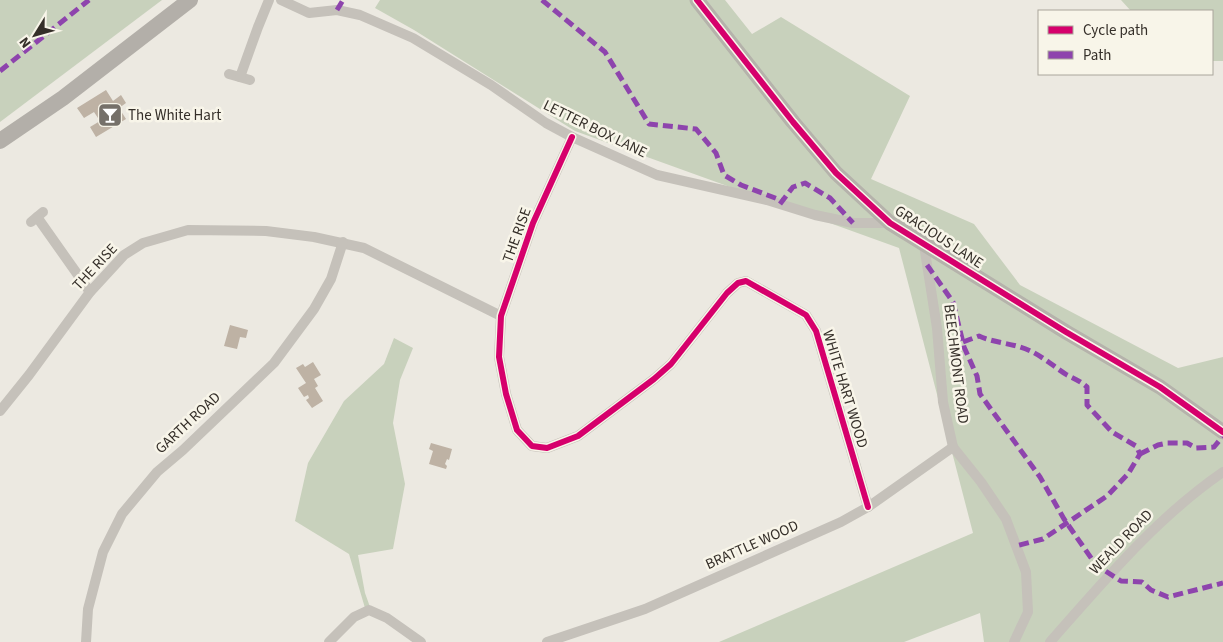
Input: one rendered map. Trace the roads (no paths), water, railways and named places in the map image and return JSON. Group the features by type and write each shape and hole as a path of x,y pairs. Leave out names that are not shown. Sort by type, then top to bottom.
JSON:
{"main road":[{"path":"0,141 63,98 190,0"}],"street":[{"path":"229,74 245,79 258,27 269,0"},
{"name":"LETTER BOX LANE","path":"281,0 308,13 337,10 360,15 413,38 490,85 528,112 572,137 657,175 767,200 815,215 853,223 890,223"},
{"name":"GRACIOUS LANE","path":"698,0 793,122 836,173 890,223 924,246 1160,387 1223,432"},
{"name":"THE RISE","path":"0,412 90,292 124,255 143,243 188,230 266,231 343,242 364,248 501,316 533,224 572,137"},
{"path":"37,217 90,292"},
{"name":"GARTH ROAD","path":"86,642 88,609 103,552 122,514 157,472 274,363 314,309 331,279 343,242"},
{"name":"BEECHMONT ROAD","path":"924,246 937,328 943,402 953,447 981,482 1006,519 1026,572 1028,612 1014,642"},
{"name":"WHITE HART WOOD","path":"501,316 499,357 506,394 517,430 532,446 547,448 578,436 654,379 671,364 727,292 738,283 746,281 806,315 816,331 868,507"},
{"name":"BRATTLE WOOD","path":"547,642 645,609 842,522 868,507 953,447"},
{"name":"WEALD ROAD","path":"1050,642 1119,564 1165,518 1200,488 1223,472"},
{"path":"329,642 354,617 368,610 387,618 420,642"}],"place":[{"name":"The White Hart","path":"110,115"}]}
